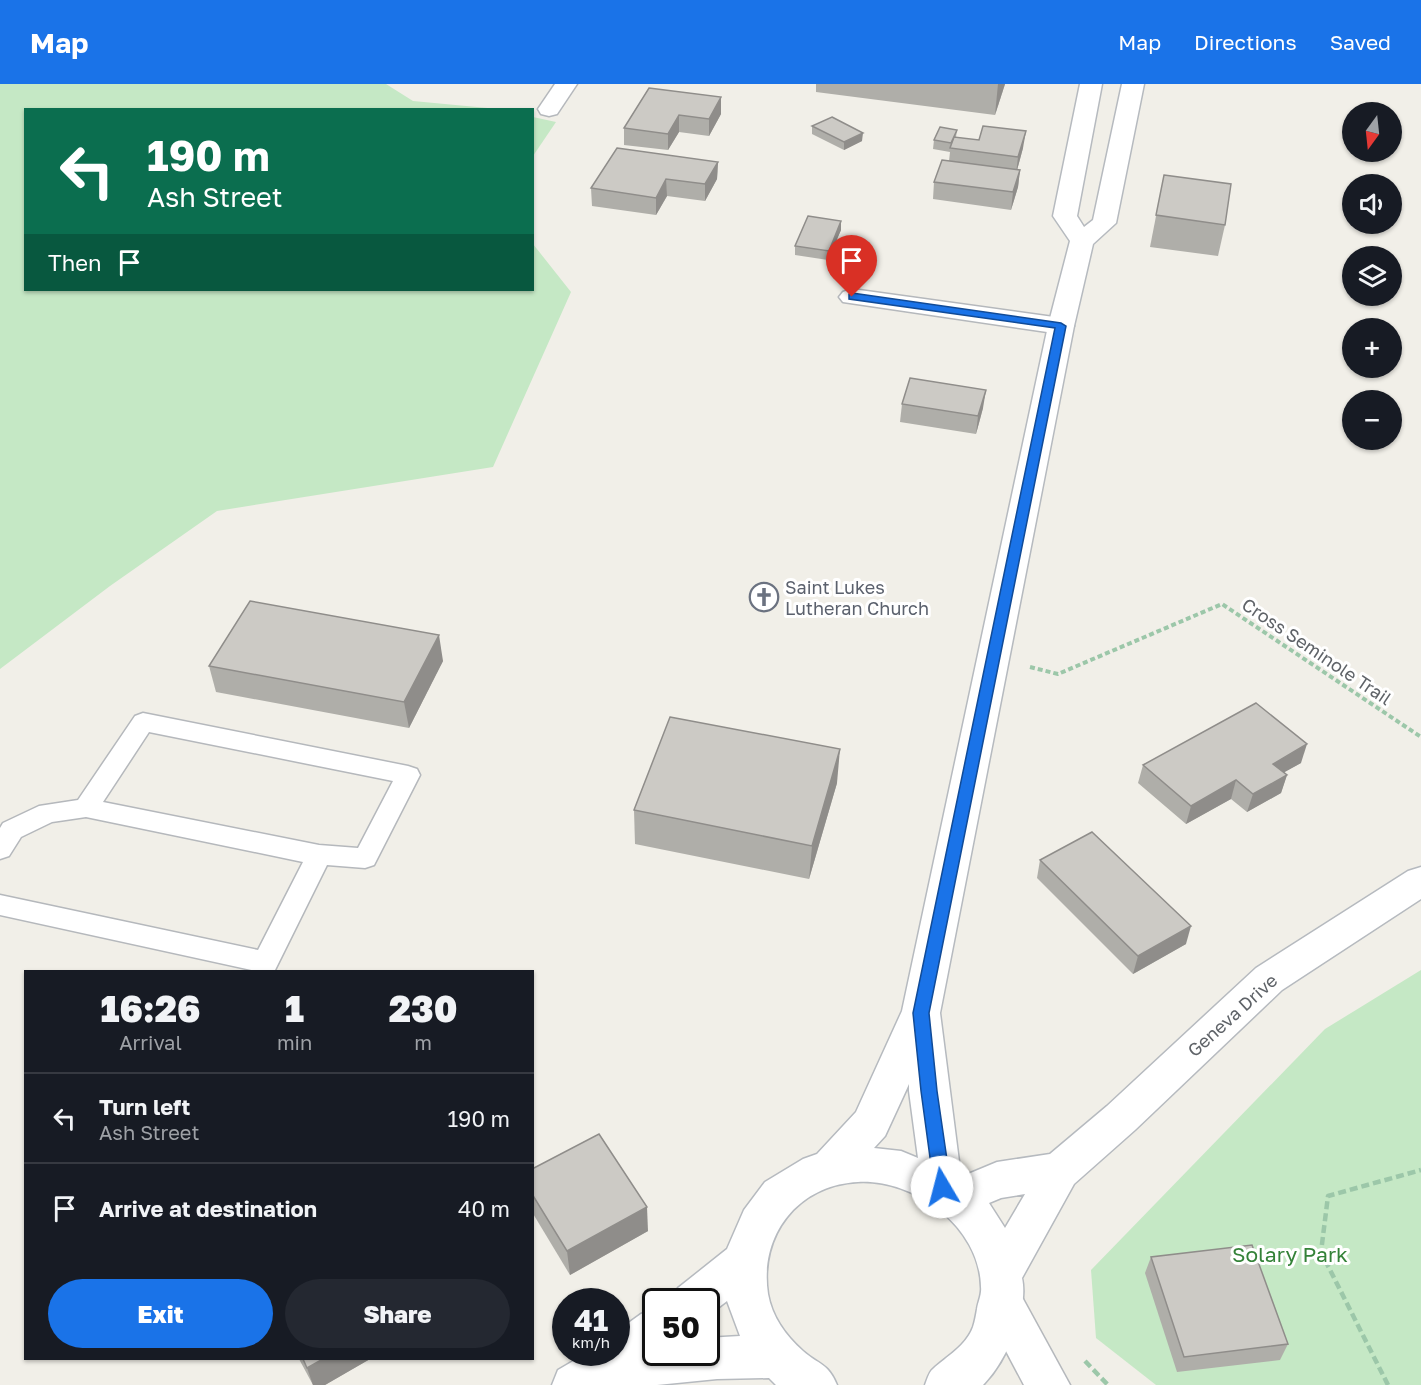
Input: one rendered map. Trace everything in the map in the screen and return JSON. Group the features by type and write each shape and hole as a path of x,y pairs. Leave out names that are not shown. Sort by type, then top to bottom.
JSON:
{"main road":[{"path":"549,109 566,84"},
{"path":"1082,241 1065,216 1091,84"},
{"path":"829,1168 871,1124 921,1013 1061,326 1082,241 1104,223 1133,84"},
{"path":"852,297 1061,326"},
{"name":"Geneva Drive","path":"947,1385 963,1374 982,1353 995,1328 1002,1288 1060,1171 1121,1118 1269,979 1421,881"},
{"path":"921,1013 929,1091 950,1192"},
{"path":"794,1374 759,1332 752,1317 746,1288 746,1260 755,1228 773,1202 799,1182 829,1168 879,1164 911,1172 950,1192 981,1225 998,1257 1002,1288 1048,1385"},
{"path":"950,1192 997,1180 1060,1171"},
{"path":"711,1288 746,1260"},
{"path":"587,1377 642,1339"},
{"path":"587,1377 717,1358 794,1374"}],"lane":[{"path":"0,849 12,830 39,817 48,813 86,808 319,855 365,858 408,775 143,722 86,808"},
{"path":"0,905 265,962 319,855"}],"path":[{"name":"Cross Seminole Trail","path":"1028,666 1058,674 1222,604 1421,737"},
{"path":"1388,1385 1321,1252 1328,1196 1421,1170"},
{"path":"1080,1355 1108,1385"}],"green space":[{"path":"0,84 386,84 413,101 487,108 24,108 24,291 534,291 534,245 571,292 493,467 217,511 110,586 0,669"},
{"path":"534,117 556,122 534,155"},
{"name":"Solary Park","path":"1421,970 1421,1385 1156,1385 1096,1338 1091,1270 1325,1029"}],"building":[{"path":"649,88 721,97 709,119 679,115 668,134 624,128"},
{"path":"832,117 863,133 844,142 812,126"},
{"path":"983,126 1026,131 1018,157 950,148 954,137 979,140"},
{"path":"940,127 957,130 951,143 934,140"},
{"path":"617,148 718,162 705,184 666,179 656,198 591,188"},
{"path":"942,160 1020,170 1013,192 934,182"},
{"path":"1164,175 1231,184 1225,225 1156,215"},
{"path":"808,216 841,221 829,251 795,246"},
{"path":"910,378 986,390 978,416 902,404"},
{"path":"250,601 439,635 404,702 209,666"},
{"path":"1256,703 1307,744 1273,764 1287,775 1253,794 1236,780 1191,806 1143,765"},
{"path":"670,717 840,749 812,846 634,810"},
{"path":"1092,832 1191,926 1138,956 1040,860"},
{"path":"599,1134 647,1207 567,1251 534,1197 534,1168"},
{"name":"Solary Park","path":"1252,1245 1288,1344 1184,1357 1151,1257"},
{"path":"303,1360 321,1360 307,1368"}],"place":[{"name":"Saint Lukes Lutheran Church","path":"764,597"}],"route":[{"path":"852,297 1061,326 921,1013 942,1187"}]}
